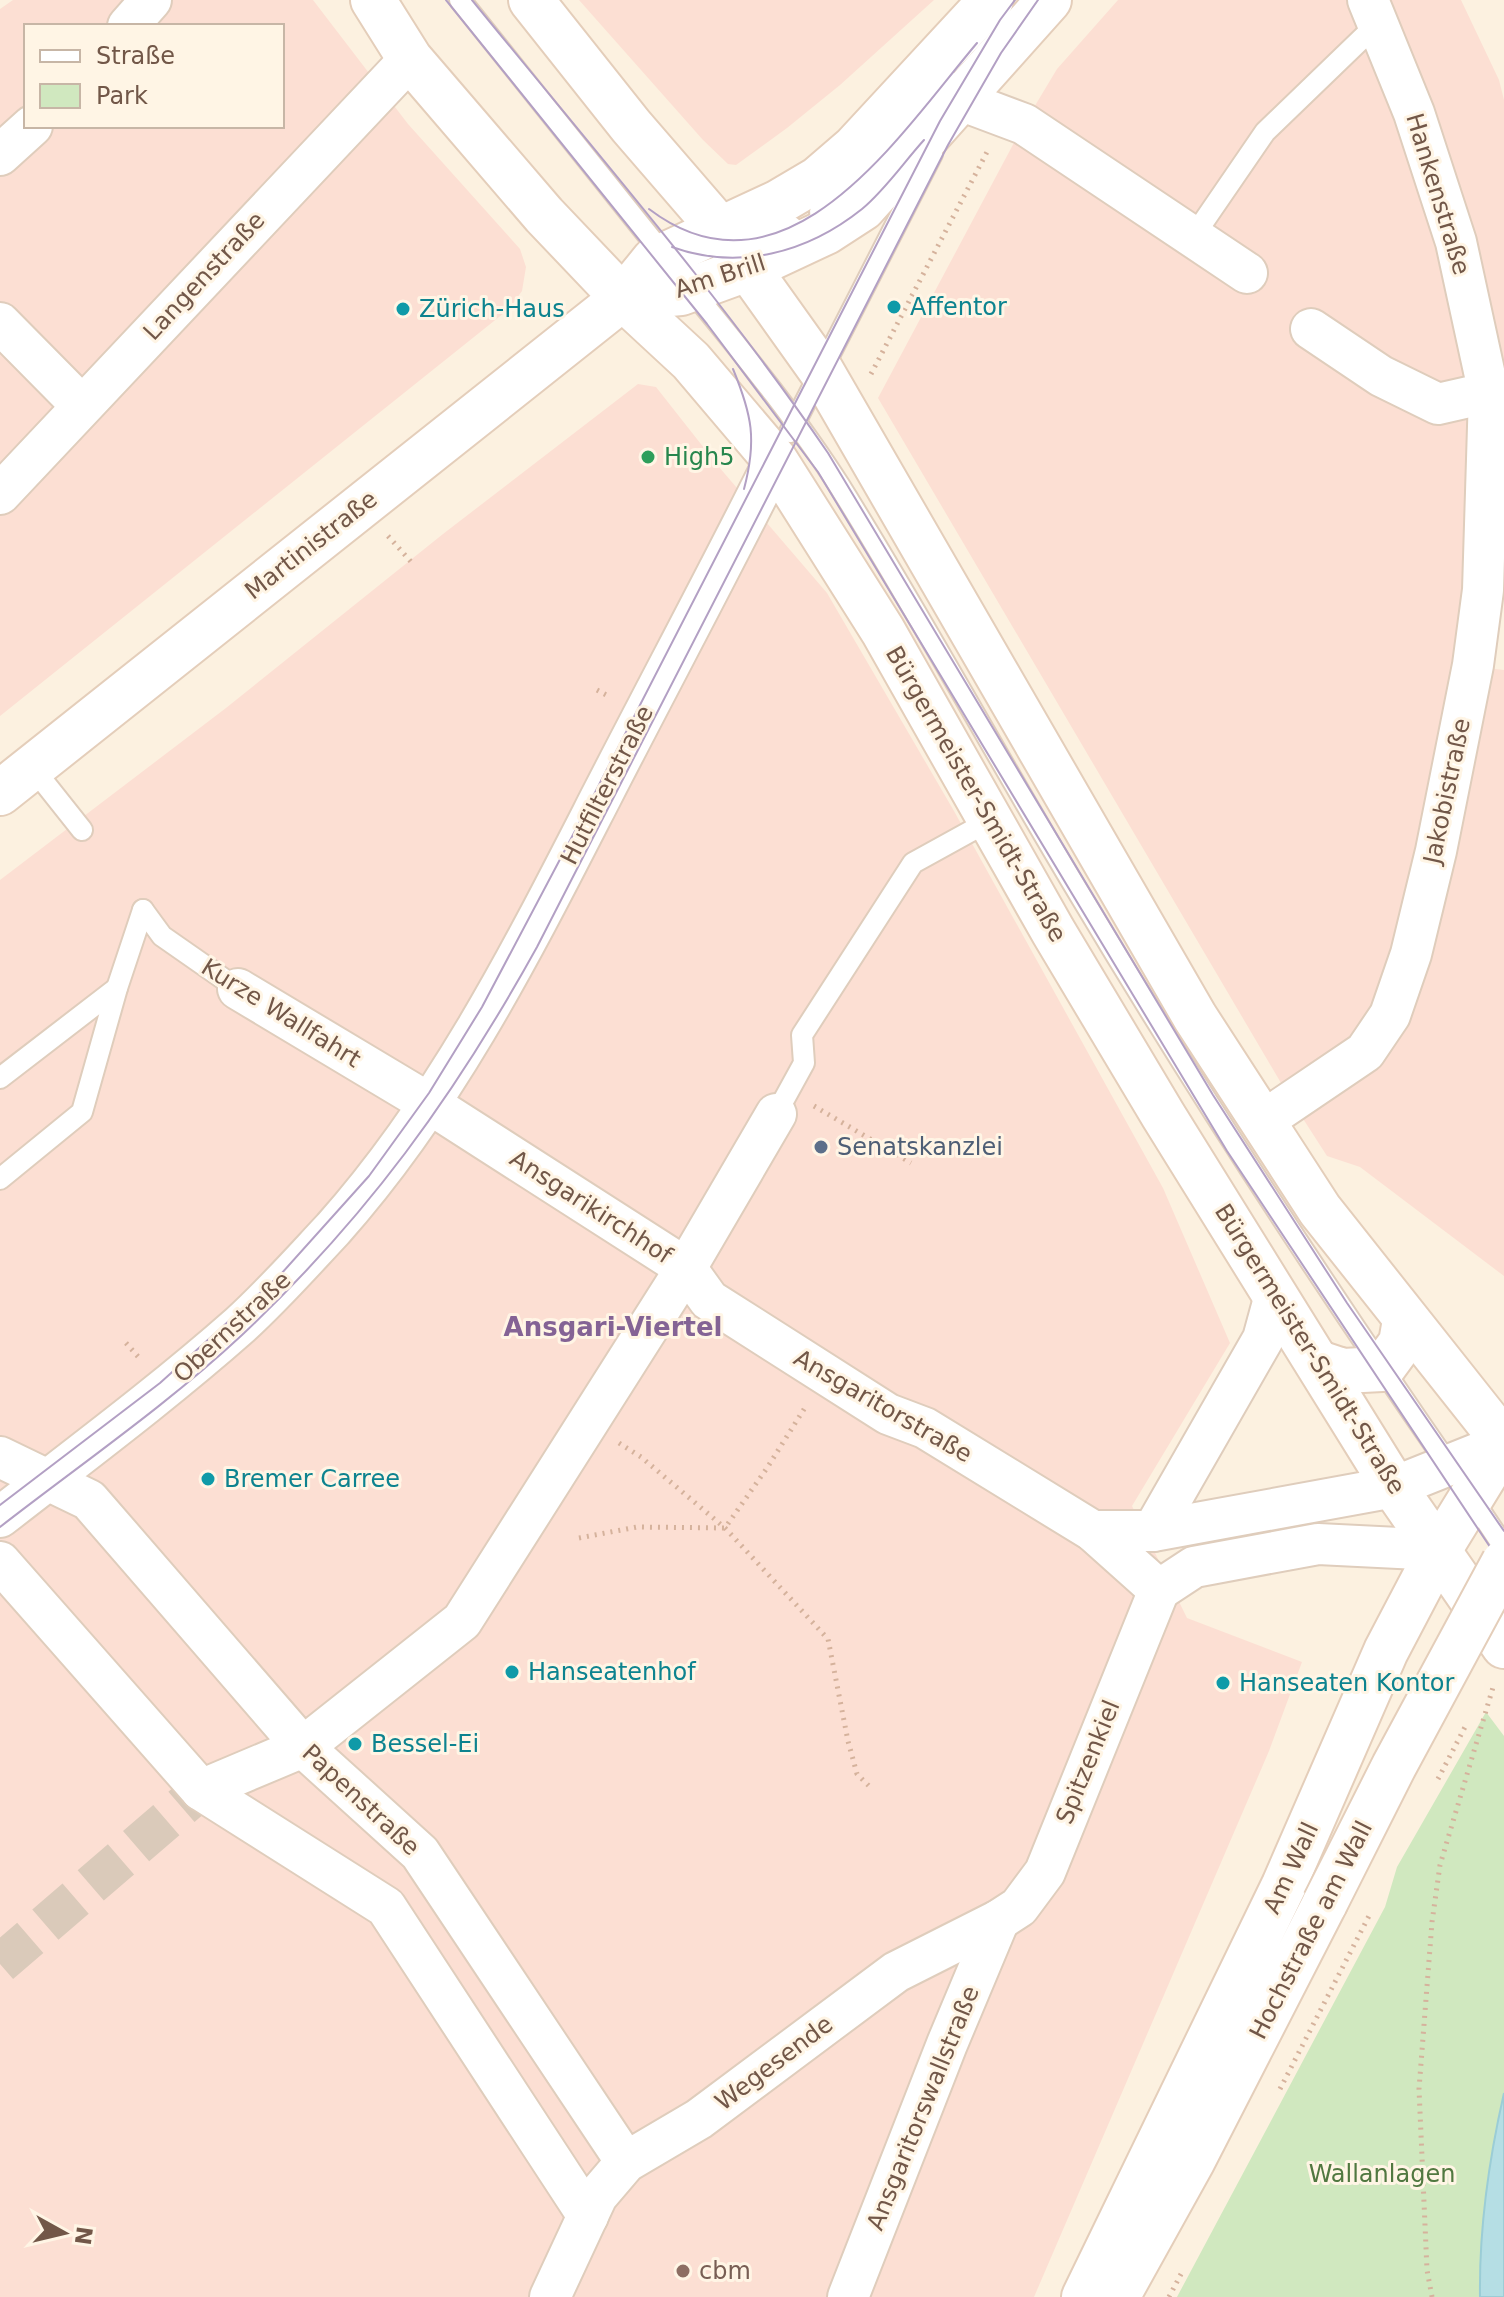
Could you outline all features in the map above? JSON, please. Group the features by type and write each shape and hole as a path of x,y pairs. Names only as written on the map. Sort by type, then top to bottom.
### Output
{"main road":[{"name":"Bürgermeister-Smidt-Straße","path":"373,0 410,59 553,225 623,298 785,442 883,631 1061,944 1394,1487 1439,1550 1500,1662"},
{"path":"531,0 631,126 720,229 822,372 1195,1017 1320,1210 1504,1443"},
{"name":"Am Brill","path":"623,298 654,260 779,202 818,179 854,148 991,0"},
{"name":"Am Brill","path":"623,298 681,293 747,269 826,232 863,208 1049,0"},
{"name":"Martinistraße","path":"16,780 623,298"},
{"path":"1319,1363 1343,1371 1382,1369 1401,1343 1405,1320"},
{"name":"Am Wall","path":"1084,2297 1284,1885 1386,1651 1439,1550 1460,1481 1504,1443"},
{"name":"Hochstraße am Wall","path":"1117,2297 1200,2146 1401,1754 1504,1562"}],"street":[{"path":"130,24 151,0"},
{"name":"Hankenstraße","path":"1373,12 1414,113 1456,242 1496,392"},
{"name":"Langenstraße","path":"0,494 410,59"},
{"path":"960,100 1024,124 1247,273"},
{"path":"0,155 30,128"},
{"path":"0,323 81,405"},
{"path":"1311,329 1381,376 1438,404 1496,392"},
{"name":"Jakobistraße","path":"1263,1121 1365,1052 1390,1015 1411,954 1436,851 1473,665 1483,590 1496,392"},
{"name":"Hutfilterstraße","path":"430,1104 526,942 785,442"},
{"name":"Kurze Wallfahrt","path":"238,989 430,1104"},
{"path":"686,1268 782,1102"},
{"name":"Ansgarikirchhof","path":"303,1747 462,1621 686,1268 430,1104"},
{"name":"Obernstraße","path":"0,1517 171,1383 252,1313 345,1214 430,1104"},
{"name":"Ansgaritorstraße","path":"686,1268 709,1300 888,1414 925,1428 1093,1531 1159,1590"},
{"path":"1153,1531 1263,1339 1275,1295"},
{"name":"Papenstraße","path":"0,1457 89,1500 303,1747 420,1853 626,2162"},
{"path":"1093,1531 1153,1531 1394,1487 1460,1481"},
{"path":"1159,1590 1194,1567 1318,1544 1439,1550"},
{"path":"0,1562 201,1790 386,1907 583,2227"},
{"name":"Spitzenkiel","path":"999,1920 1019,1907 1045,1872 1159,1590"},
{"path":"201,1790 303,1747"},
{"name":"Wegesende","path":"550,2297 597,2196 626,2162 699,2119 896,1972 999,1920"},
{"name":"Ansgaritorswallstraße","path":"848,2297 999,1920"}],"lane":[{"path":"460,0 691,289 785,442 838,485 1175,1050 1382,1369 1504,1547"},
{"path":"720,229 759,237 783,232 816,215 851,188 1013,0"},
{"path":"785,442 960,100 1022,0"},
{"path":"1193,237 1265,132 1373,12"},
{"path":"16,780 82,830"},
{"path":"782,1102 804,1063 802,1035 913,863 991,820"},
{"name":"Kurze Wallfahrt","path":"117,988 143,910 162,936 238,989"},
{"path":"0,1078 117,988"},
{"path":"0,1179 82,1112 117,988"}],"path":[{"path":"847,416 1005,118"},
{"path":"782,1102 911,1163"},
{"path":"725,1528 808,1403"},
{"path":"609,1436 641,1457 725,1528 828,1639 857,1774 870,1787"},
{"path":"579,1538 637,1527 725,1528"},
{"path":"1432,2297 1427,2270 1419,2089 1432,1922 1440,1865 1500,1662"}],"shaded area":[{"path":"13,0 313,0 408,124 520,249 526,267 522,291 509,309 0,716 0,9"},
{"path":"579,0 934,0 840,85 736,165 728,164 703,140"},
{"path":"1118,0 1461,0 1499,80 1504,100 1504,378 1469,666 1504,670 1504,1276 1360,1167 1327,1156 1291,1100 878,398 1024,124 1057,69"},
{"path":"638,384 656,387 719,467 827,593 954,811 1163,1188 1230,1343 1132,1506 1187,1618 1302,1662 1269,1751 1034,2297 0,2297 0,880 226,708 443,534"}],"green space":[{"name":"Wallanlagen","path":"1486,1712 1504,1736 1504,2297 1177,2297 1385,1907 1397,1867"}],"water":[{"path":"1504,2093 1504,2297 1480,2297 1486,2194"}],"tunnel":[{"path":"0,1964 201,1790"}],"tram line":[{"path":"446,0 707,324 818,472 1227,1151 1504,1568"},
{"path":"472,0 700,280 828,453 1213,1095 1347,1303 1504,1531"},
{"path":"0,1505 160,1383 281,1274 369,1176 429,1093 482,1007 585,812 940,121 1015,0"},
{"path":"0,1527 154,1410 242,1335 329,1246 440,1105 537,947 948,145 1001,53 1038,0"},
{"path":"649,209 699,235 747,240 793,226 836,199 876,163 977,43"},
{"path":"672,247 697,254 747,257 772,254 819,237 862,209 924,140"},
{"path":"733,369 745,400 750,428 750,456 744,489"}],"place":[{"name":"Affentor","path":"894,307"},
{"name":"Zürich-Haus","path":"403,309"},
{"name":"High5","path":"648,457"},
{"name":"Senatskanzlei","path":"821,1147"},
{"name":"Bremer Carree","path":"208,1479"},
{"name":"Hanseatenhof","path":"512,1672"},
{"name":"Hanseaten Kontor","path":"1223,1683"},
{"name":"Bessel-Ei","path":"355,1744"},
{"name":"cbm","path":"683,2271"}],"district":[{"name":"Ansgari-Viertel","path":"613,1327"}]}
